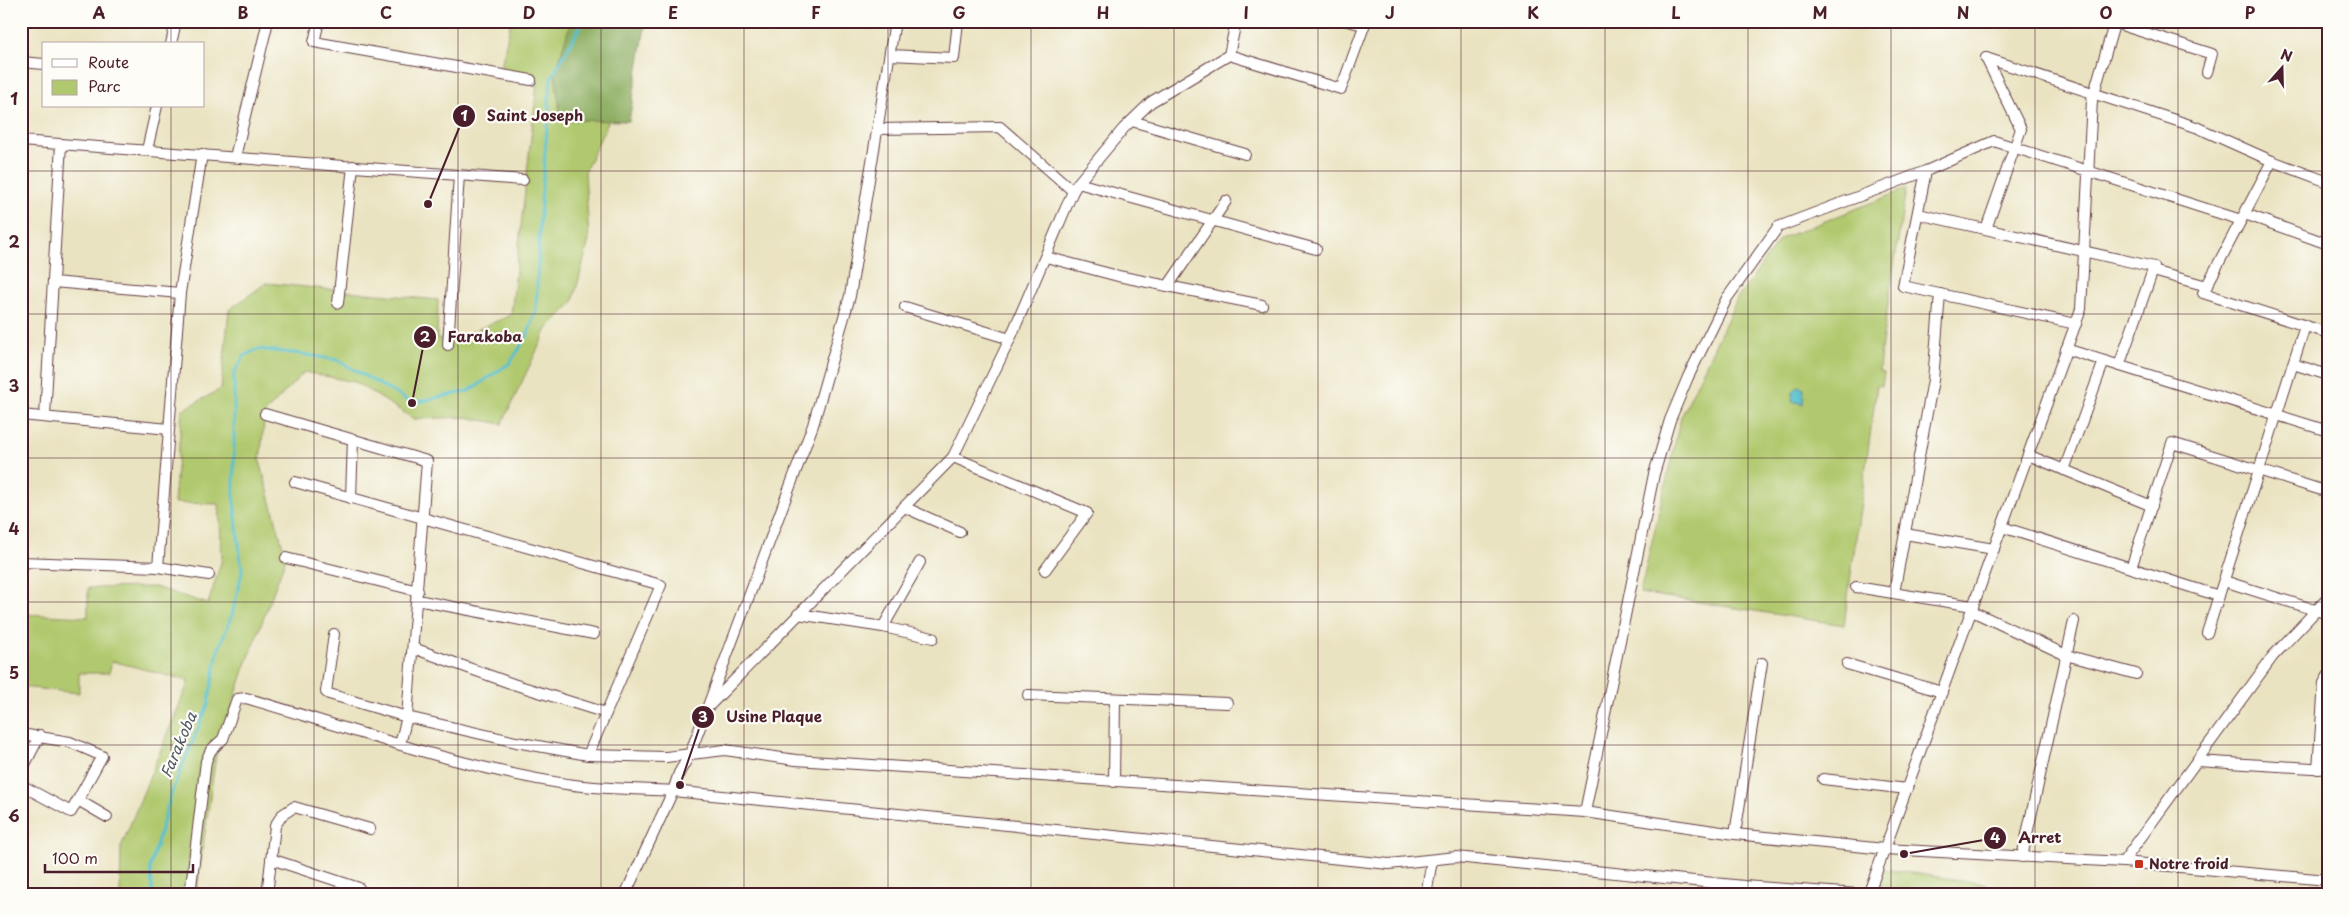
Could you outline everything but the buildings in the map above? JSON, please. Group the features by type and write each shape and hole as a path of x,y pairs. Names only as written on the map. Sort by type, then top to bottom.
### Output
{"street":[{"path":"171,42 176,21"},
{"path":"235,157 268,21"},
{"path":"319,21 314,42 531,80"},
{"path":"625,895 673,791 679,773 690,754 710,705 813,425 850,296 894,21"},
{"path":"890,55 954,58 958,21"},
{"path":"710,705 953,457 1010,339 1075,187 1151,102 1229,55 1236,21"},
{"path":"1229,55 1340,88 1365,23 1347,21"},
{"path":"1868,894 2081,309 2094,93 2115,22 2212,54 2206,72"},
{"path":"1986,229 2021,129 1986,58 2196,127 2272,162 2328,182"},
{"path":"21,62 42,64"},
{"path":"147,150 157,108"},
{"path":"1132,121 1245,154"},
{"path":"878,130 1000,127 1075,187 1213,220 1316,249"},
{"path":"21,141 523,180"},
{"path":"1585,812 1654,474 1670,420 1688,377 1727,298 1778,228 1926,171 1994,141 2328,244"},
{"path":"45,416 61,144"},
{"path":"158,567 180,293 202,154"},
{"path":"2272,162 2203,293 2328,333"},
{"path":"338,303 353,166"},
{"path":"1926,171 1903,286 2076,324"},
{"path":"448,346 459,175"},
{"path":"1168,286 1226,201"},
{"path":"1918,214 2154,267 2119,366"},
{"path":"1046,257 1118,276 1262,305"},
{"path":"2153,272 2207,286"},
{"path":"53,282 180,293"},
{"path":"1894,593 1933,380 1940,294"},
{"path":"906,307 1010,339"},
{"path":"2207,633 2305,326"},
{"path":"2066,349 2328,430"},
{"path":"2064,470 2104,361"},
{"path":"2293,364 2328,375"},
{"path":"21,414 168,429"},
{"path":"265,414 427,461 414,648 407,717 400,744"},
{"path":"351,498 353,439"},
{"path":"2131,568 2172,444 2328,492"},
{"path":"2028,455 2152,506"},
{"path":"953,457 1087,513 1045,570"},
{"path":"295,482 661,585 588,755"},
{"path":"904,507 960,532"},
{"path":"2002,527 2219,596"},
{"path":"1905,534 1994,549"},
{"path":"286,558 417,595 594,634"},
{"path":"21,562 158,567 209,575"},
{"path":"883,627 920,562"},
{"path":"2224,581 2328,614"},
{"path":"1856,587 1972,609 2066,655 2136,674"},
{"path":"2123,862 2273,656 2328,598"},
{"path":"798,614 883,627 933,638"},
{"path":"2022,856 2074,621"},
{"path":"334,634 327,693 407,717 516,742 588,755 666,757 725,750 796,760 1585,812 1735,834 1885,849 2123,862 2328,880"},
{"path":"414,648 513,684 606,713"},
{"path":"1735,834 1762,663"},
{"path":"1847,664 1942,692"},
{"path":"2197,761 2323,769 2327,681"},
{"path":"1028,695 1227,703"},
{"path":"190,895 206,761 211,750 223,739 237,699 246,698 400,744 523,776 568,784 673,791 1389,864 1456,857 1743,890 1873,895"},
{"path":"1114,782 1115,699"},
{"path":"21,734 40,735 70,742 102,756 71,812 21,785"},
{"path":"21,772 40,735"},
{"path":"1823,779 1907,789"},
{"path":"78,800 107,817"},
{"path":"267,895 275,826 282,815 294,807 370,829"},
{"path":"271,859 359,888"},
{"path":"1426,895 1432,860"}],"green space":[{"path":"511,21 614,21 609,120 585,171 589,240 573,302 547,329 502,424 466,417 414,419 355,382 304,372 265,413 260,461 286,558 244,670 216,755 196,895 120,895 121,847 189,681 112,661 109,673 79,673 79,693 21,687 21,614 88,617 88,588 155,587 208,604 222,559 219,504 174,503 182,410 221,389 229,310 266,283 438,300 437,339 456,339 511,315 537,84 499,76"},
{"path":"571,21 646,21 629,121 561,120 555,74"},
{"path":"1906,189 1881,349 1879,371 1884,372 1882,386 1877,385 1844,625 1640,593 1681,417 1737,299 1780,239"},
{"path":"1884,869 1987,884 1984,895 1878,895"}],"water":[{"path":"1798,386 1804,389 1803,404 1792,401 1793,392"}],"waterway":[{"name":"Farakoba","path":"153,895 150,867 172,791 208,705 218,651 232,615 242,572 234,499 234,373 244,356 258,349 337,360 412,403 469,391 510,363 527,336 536,311 540,215 551,78 583,21"}],"place":[{"name":"Saint Joseph","path":"428,204"},
{"name":"Farakoba","path":"412,403"},
{"name":"Usine Plaque","path":"680,785"},
{"name":"Arret","path":"1904,854"},
{"name":"Notre froid","path":"2139,864"}]}
